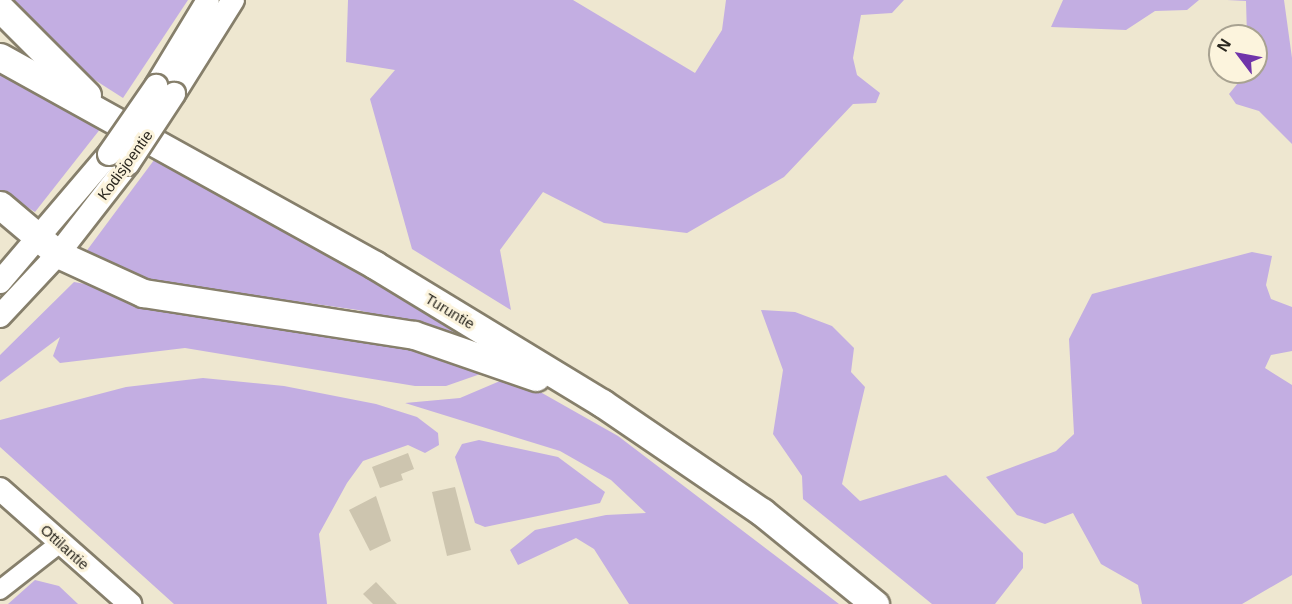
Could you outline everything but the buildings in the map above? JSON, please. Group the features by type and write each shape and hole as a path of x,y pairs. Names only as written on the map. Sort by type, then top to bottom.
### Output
{"highway":[{"path":"0,8 109,117"},
{"name":"Turuntie","path":"0,57 375,265 602,402 762,512 875,604"},
{"path":"0,205 48,247 162,299 414,335 602,402"}],"main road":[{"name":"Kodisjoentie","path":"165,90 208,0"},
{"name":"Kodisjoentie","path":"0,316 48,247 119,159 165,90 233,0"},
{"name":"Kodisjoentie","path":"0,282 48,247"},
{"name":"Ottilantie","path":"0,489 130,604"}],"street":[{"path":"0,590 60,543"}],"shaded area":[{"path":"1,0 188,0 123,98 76,68"},
{"path":"348,0 573,0 695,73 722,30 726,0 904,0 892,13 861,15 853,58 857,75 880,93 876,103 853,104 784,177 687,233 604,223 543,192 500,250 511,310 412,249 370,99 395,70 346,62"},
{"path":"1063,0 1199,0 1187,10 1155,11 1126,30 1051,27"},
{"path":"1227,0 1284,0 1292,58 1292,144 1259,111 1236,104 1229,94 1237,84 1268,84 1268,24 1247,24 1246,1"},
{"path":"0,70 101,128 35,212 0,190"},
{"path":"157,156 484,344 358,310 141,280 85,253"},
{"path":"1252,252 1272,256 1266,285 1271,299 1292,307 1292,351 1271,355 1265,368 1292,385 1292,575 1242,604 1142,604 1138,585 1101,564 1073,513 1045,524 1017,515 986,477 1056,451 1074,434 1069,339 1092,294"},
{"path":"74,282 395,338 489,371 446,386 415,386 185,348 60,363 53,356 60,337 0,382 0,355"},
{"path":"761,310 795,312 832,326 854,348 851,372 865,387 842,484 860,501 946,475 1023,553 1023,568 995,604 932,604 803,499 802,476 773,434 783,370"},
{"path":"512,376 618,436 839,604 629,604 594,549 576,538 518,565 510,550 535,530 606,515 646,513 611,480 560,451 405,403 460,398"},
{"path":"203,378 284,386 376,404 417,417 438,433 439,445 425,453 408,445 363,461 347,483 319,534 327,604 174,604 0,447 0,420 126,387"},
{"path":"479,440 558,457 605,492 600,503 485,527 475,523 455,457 462,444"},
{"path":"35,580 59,586 78,604 8,604"}]}
